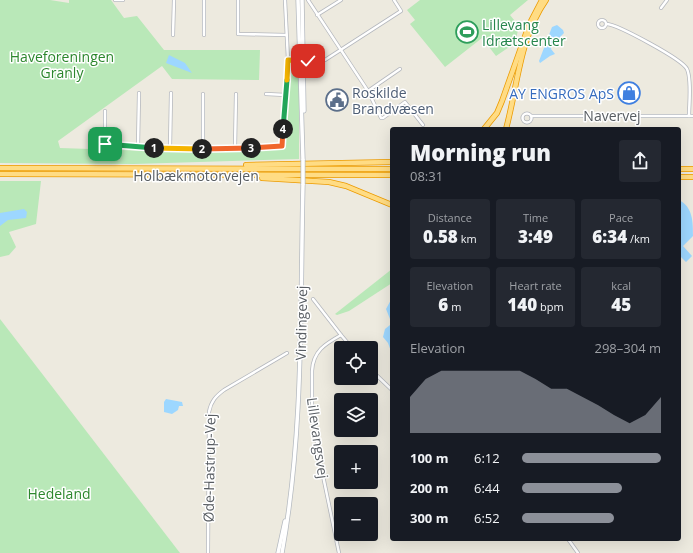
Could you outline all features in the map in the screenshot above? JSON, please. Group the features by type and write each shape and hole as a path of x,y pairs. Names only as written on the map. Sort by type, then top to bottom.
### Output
{"highway":[{"path":"486,127 497,113 529,25 542,0"},
{"path":"506,127 524,46 531,28 546,0"},
{"path":"217,168 247,165 390,162"},
{"name":"Holbækmotorvejen","path":"0,168 390,169"},
{"path":"681,169 693,169"},
{"name":"Holbækmotorvejen","path":"0,174 390,175"},
{"path":"238,175 329,182 346,186 390,203"},
{"path":"681,177 693,177"}],"main road":[{"name":"Vindingevej","path":"298,0 303,61"},
{"name":"Vindingevej","path":"282,553 296,452 299,410 303,184 302,0"},
{"name":"Vindingevej","path":"278,553 286,518"}],"street":[{"path":"115,0 123,0"},
{"path":"173,35 174,0"},
{"path":"204,0 204,36"},
{"path":"238,0 238,34 286,35"},
{"path":"105,111 105,144 138,147 203,149 282,146 288,60 285,0"},
{"path":"308,0 368,91 381,119 405,102 423,125"},
{"path":"317,15 341,0"},
{"path":"288,60 325,60 401,11 394,0"},
{"path":"662,8 667,0"},
{"path":"607,24 621,29 682,63 688,74 689,116"},
{"path":"368,91 400,69"},
{"path":"138,147 139,93"},
{"path":"170,148 171,93"},
{"path":"203,94 203,149"},
{"path":"235,148 236,94"},
{"path":"266,94 286,95"},
{"name":"Navervej","path":"531,116 693,116"},
{"path":"313,299 346,341"},
{"name":"Lillevangsvej","path":"340,553 322,471 312,415 312,396 314,358 322,347 341,335"},
{"name":"Øde-Hastrup-Vej","path":"208,553 209,412 211,404 216,396 224,390 287,353"},
{"path":"378,377 390,388"},
{"path":"569,541 578,553"}],"green space":[{"name":"Haveforeningen Granly","path":"0,0 50,0 69,3 69,0 111,0 124,18 137,16 164,50 260,50 259,80 172,79 162,66 58,141 60,148 151,151 284,149 291,65 299,64 299,159 134,164 0,163"},
{"name":"Lillevang Idrætscenter","path":"420,0 528,0 510,15 519,26 515,43 496,56 482,38 445,67 410,24 415,20 407,10"},
{"path":"0,181 41,181 36,224 9,232 16,247 9,255 0,257"},
{"path":"390,271 390,284 349,311 337,315 335,314"},
{"name":"Hedeland","path":"0,319 180,553 0,553"}],"water":[{"path":"557,25 563,30 564,33 552,45 551,49 555,54 540,63 539,61 552,27"},
{"path":"169,55 185,63 192,73 166,63"},
{"path":"681,201 690,211 692,220 693,236 683,246 692,256 686,262 681,257"},
{"path":"24,209 27,212 26,218 8,220 0,226 0,213"},
{"path":"390,302 390,319 386,309"},
{"path":"390,325 390,348 383,337 385,329"},
{"path":"166,399 182,402 183,406 179,406 178,410 172,414 164,412 164,402"}],"place":[{"name":"Lillevang Idrætscenter","path":"467,32"},
{"name":"AY ENGROS ApS","path":"629,93"},
{"name":"Roskilde Brandvæsen","path":"337,100"}],"route":[{"path":"105,144 138,147 203,149 282,146 288,60 308,61"}]}
